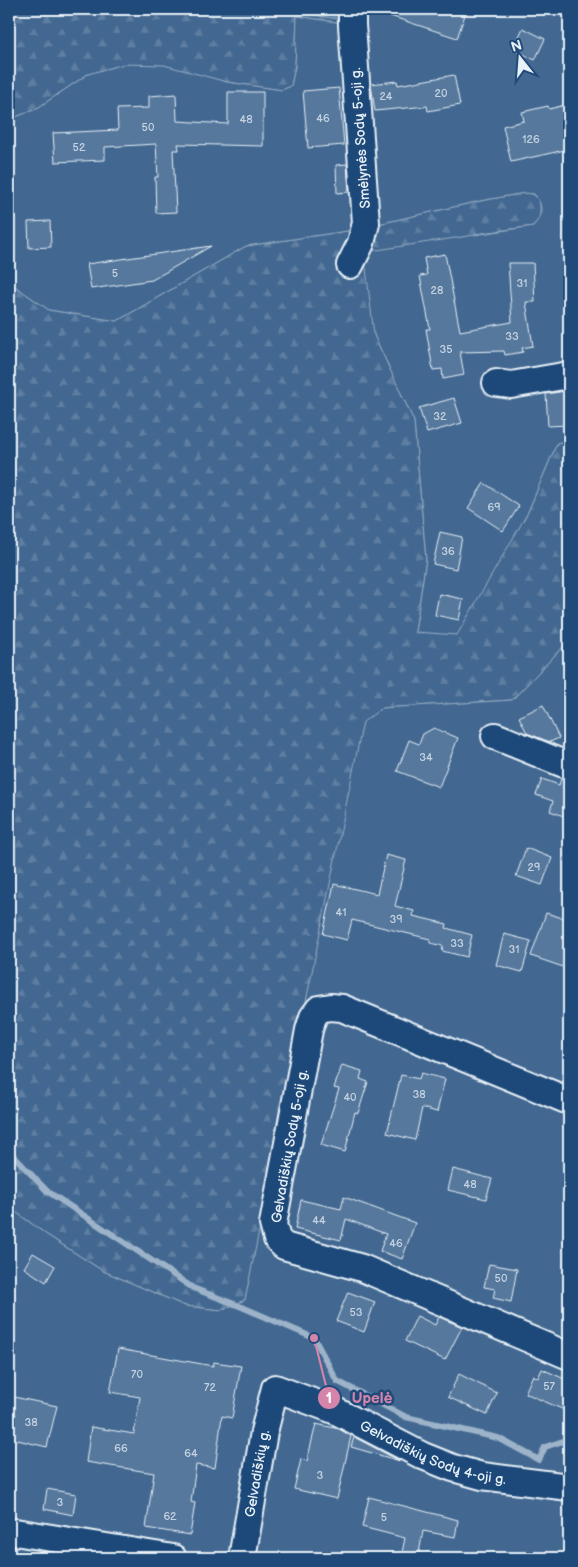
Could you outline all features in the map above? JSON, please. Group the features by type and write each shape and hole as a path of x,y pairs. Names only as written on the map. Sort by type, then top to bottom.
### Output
{"street":[{"name":"Smėlynės Sodų 5-oji g.","path":"350,265 361,244 366,223 352,9"},
{"path":"496,384 511,385 569,375"},
{"path":"495,736 569,766"},
{"name":"Gelvadiškių Sodų 5-oji g.","path":"569,1101 342,1008 330,1007 319,1009 309,1030 274,1224 277,1239 284,1246 362,1268 569,1356"},
{"name":"Gelvadiškių Sodų 4-oji g.","path":"275,1388 334,1410 423,1456 453,1468 482,1476 569,1487"},
{"name":"Gelvadiškių g.","path":"242,1558 264,1432 275,1388"},
{"path":"9,1531 173,1558"}],"green space":[{"path":"9,9 280,9 338,19 339,9 342,23 297,16 295,67 291,86 282,90 227,82 88,74 36,109 16,117 9,116"},
{"path":"280,9 339,9 339,19 288,11"},
{"path":"343,9 569,9 569,440 557,443 527,514 457,635 415,632 426,559 414,421 374,335 364,252 533,226 539,218 541,210 541,206 534,194 524,193 480,201 347,231 246,246 117,321 49,310 9,282 9,116 16,117 36,109 88,74 124,64 164,65 227,82 282,90 291,86 295,67 297,16 342,23"},
{"path":"524,193 533,194 540,201 540,218 533,226 475,234 374,335 414,421 426,559 415,632 527,514 557,443 569,440 569,649 562,648 512,700 382,708 245,1300 221,1310 185,1306 103,1271 47,1235 9,1207 9,282 49,310 117,321 246,246 347,231"},
{"path":"562,648 569,649 569,1558 9,1558 9,1207 47,1235 103,1271 185,1306 221,1310 245,1300 363,722 382,708 512,700"}],"building":[{"path":"379,9 467,9 457,38 378,12"},
{"path":"523,28 545,39 535,60 513,49"},
{"path":"454,75 460,105 428,111 427,106 375,111 371,84 397,81 398,85"},
{"path":"339,88 344,145 308,148 303,91"},
{"path":"228,92 263,92 263,146 178,144 179,150 173,150 176,212 156,213 155,177 158,177 156,144 105,147 105,160 55,162 53,133 118,130 117,109 149,108 149,96 176,94 177,121 228,124"},
{"path":"569,104 569,149 511,162 503,126 524,121 522,112 548,106 549,109"},
{"path":"347,164 349,192 337,193 336,165"},
{"path":"50,221 51,247 29,248 28,222"},
{"path":"211,246 152,280 91,289 87,264"},
{"path":"445,254 460,331 512,322 508,263 533,263 535,302 526,302 533,346 522,348 523,352 505,355 504,351 460,352 464,375 443,379 442,369 433,370 426,329 430,329 420,276 427,275 424,258"},
{"path":"566,391 568,425 548,426 546,394"},
{"path":"454,398 462,423 427,433 419,408"},
{"path":"484,483 519,506 503,531 468,508"},
{"path":"440,532 462,537 456,569 433,564"},
{"path":"439,594 463,599 459,620 435,615"},
{"path":"543,705 559,738 550,742 527,733 519,717"},
{"path":"434,728 458,738 439,787 397,771 409,740 419,744 423,734"},
{"path":"542,779 559,785 561,779 569,781 569,818 550,811 553,801 536,795"},
{"path":"526,848 552,858 542,885 516,876"},
{"path":"386,855 406,860 395,906 414,911 413,916 447,924 446,928 472,935 467,957 442,951 443,946 430,943 430,939 352,920 347,940 323,934 334,884 377,894"},
{"path":"546,913 569,920 569,969 531,956"},
{"path":"504,934 531,941 522,972 496,965"},
{"path":"342,1065 362,1071 360,1079 368,1082 358,1113 355,1112 345,1152 321,1145 339,1089 334,1088"},
{"path":"421,1073 445,1079 437,1112 422,1108 415,1140 387,1133 401,1075 419,1079"},
{"path":"453,1169 492,1179 486,1199 448,1190"},
{"path":"344,1197 415,1223 402,1259 380,1251 386,1234 346,1219 341,1240 295,1229 301,1200 341,1209"},
{"path":"33,1253 55,1266 46,1282 24,1268"},
{"path":"489,1264 517,1269 511,1302 493,1298 495,1289 484,1287"},
{"path":"348,1292 375,1302 364,1332 336,1321"},
{"path":"417,1316 435,1325 439,1317 462,1327 445,1360 405,1341"},
{"path":"118,1349 213,1366 214,1362 241,1366 232,1418 222,1416 215,1468 196,1465 191,1502 195,1503 190,1535 146,1528 154,1473 86,1462 91,1427 134,1434 140,1397 110,1392"},
{"path":"542,1369 569,1381 569,1412 525,1393 533,1375 538,1378"},
{"path":"459,1374 497,1393 487,1415 448,1397"},
{"path":"9,1396 57,1406 47,1447 9,1438"},
{"path":"316,1424 339,1429 351,1436 337,1499 294,1489 301,1459 307,1461"},
{"path":"354,1437 400,1461 351,1447"},
{"path":"47,1489 76,1494 73,1515 44,1509"},
{"path":"369,1497 458,1520 455,1537 423,1531 418,1558 401,1558 405,1538 362,1527"}],"waterway":[{"path":"9,1151 47,1191 193,1288 314,1338 337,1381 406,1417 498,1438 539,1460 545,1447 569,1439"}],"place":[{"name":"Upelė","path":"314,1338"}]}
